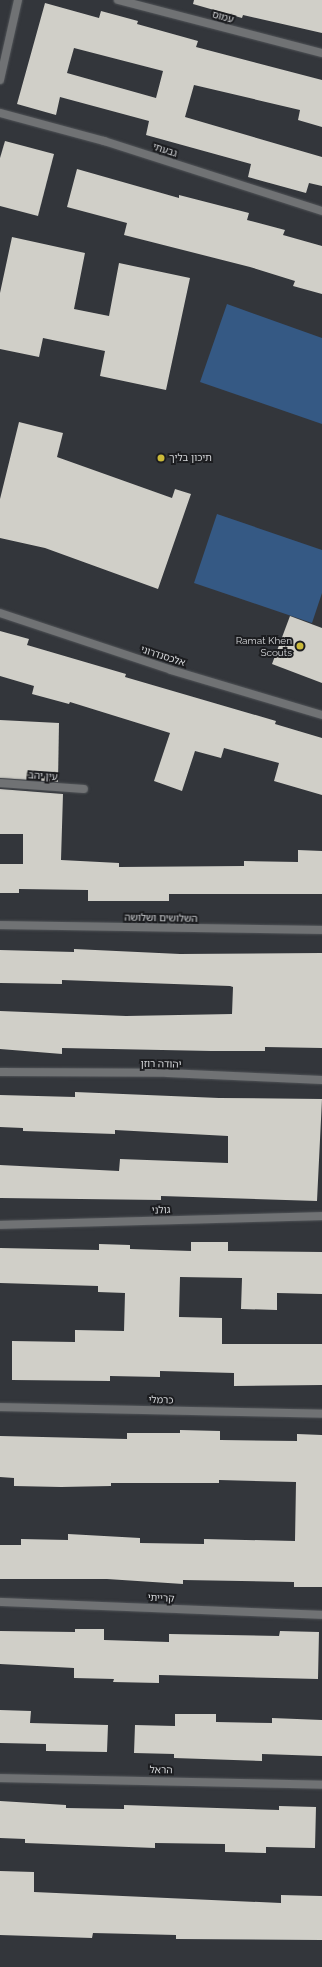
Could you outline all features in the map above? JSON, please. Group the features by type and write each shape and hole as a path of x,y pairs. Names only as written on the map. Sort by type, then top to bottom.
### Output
{"street":[{"path":"0,80 18,0"},
{"name":"עמוס","path":"118,0 322,53"},
{"name":"גבעתי","path":"0,113 104,141 322,211"},
{"name":"אלכסנדרוני","path":"0,613 171,670 322,715"},
{"name":"עין יהב","path":"0,783 84,790"},
{"name":"השלושים ושלושה","path":"0,925 322,930"},
{"name":"יהודה רוזן","path":"0,1072 167,1073 322,1080"},
{"name":"גולני","path":"0,1225 322,1216"},
{"name":"כרמלי","path":"0,1407 322,1414"},
{"name":"קרייתי","path":"0,1602 322,1615"},
{"name":"הראל","path":"0,1778 322,1785"}],"shaded area":[{"path":"227,304 322,338 322,424 200,382"},
{"path":"217,514 322,550 322,593 312,623 194,583"}],"building":[{"path":"194,0 322,0 322,33 243,15 242,18 193,4"},
{"path":"45,3 99,18 101,11 138,21 137,24 198,41 196,47 322,80 322,127 298,120 300,110 194,85 185,117 322,157 322,186 309,183 306,193 248,177 251,164 146,135 149,121 60,97 56,115 17,104","holes":["74,48 163,71 156,98 67,73"]},
{"path":"5,141 54,154 38,216 0,206 0,158"},
{"path":"77,169 179,198 179,195 249,213 247,220 285,230 283,235 322,246 322,294 293,286 295,281 250,267 124,235 127,223 67,207"},
{"path":"12,237 85,253 74,309 109,316 119,263 190,278 166,390 100,376 105,351 43,338 39,357 0,349 0,293"},
{"path":"19,422 63,433 57,457 172,498 175,489 191,494 158,589 45,548 0,538 0,499"},
{"name":"Ramat Khen Scouts","path":"290,616 322,628 322,683 272,664"},
{"path":"0,631 29,639 27,645 126,674 125,677 276,721 275,724 322,738 322,795 274,781 279,763 224,748 221,758 195,751 182,791 154,781 170,733 70,702 69,704 32,694 34,686 0,676"},
{"path":"0,720 59,723 58,782 0,778"},
{"path":"0,789 63,794 61,860 119,863 119,867 244,866 244,861 298,862 298,850 322,851 322,894 169,894 169,901 88,901 88,890 19,889 19,893 0,893 0,864 23,864 23,834 0,834"},
{"path":"74,949 180,954 322,953 322,1048 265,1047 265,1051 212,1051 62,1048 62,1054 0,1049 0,1011 126,1016 232,1014 233,987 230,986 62,980 62,984 0,983 0,950 74,952"},
{"path":"75,1092 219,1098 322,1099 317,1201 161,1196 161,1200 0,1198 0,1165 119,1171 120,1159 228,1163 228,1136 115,1130 115,1134 23,1131 23,1128 0,1127 0,1095 75,1097"},
{"path":"191,1242 228,1242 228,1251 322,1252 322,1294 277,1293 277,1310 241,1309 242,1278 180,1277 179,1317 222,1318 222,1344 322,1344 322,1385 234,1386 234,1373 160,1371 160,1377 110,1376 110,1381 12,1380 12,1341 75,1342 75,1330 124,1331 125,1293 98,1292 98,1286 0,1283 0,1248 99,1250 99,1244 130,1245 130,1249 191,1251"},
{"path":"180,1430 220,1431 220,1440 297,1441 297,1434 322,1435 322,1587 294,1587 294,1582 183,1580 183,1584 107,1579 0,1579 0,1545 21,1545 21,1539 68,1540 68,1534 140,1538 140,1543 204,1544 204,1539 295,1541 296,1482 219,1480 219,1483 111,1483 111,1486 61,1487 14,1486 14,1478 0,1477 0,1436 127,1439 127,1433 180,1433"},
{"path":"75,1629 104,1629 104,1640 169,1642 169,1634 279,1636 280,1631 319,1632 318,1679 159,1675 159,1683 113,1682 114,1679 74,1678 74,1668 0,1664 0,1631 75,1632"},
{"path":"0,1710 31,1711 30,1723 108,1725 107,1752 46,1751 46,1744 0,1743"},
{"path":"175,1714 216,1714 216,1722 272,1723 272,1718 322,1720 322,1756 262,1754 262,1761 174,1758 174,1754 134,1753 135,1725 175,1726"},
{"path":"0,1801 66,1805 66,1808 124,1809 124,1805 279,1810 279,1806 316,1807 315,1848 266,1847 266,1853 225,1852 225,1844 155,1843 155,1848 25,1843 25,1839 0,1838"},
{"path":"0,1871 34,1872 34,1892 281,1903 281,1895 322,1896 322,1940 176,1939 176,1935 93,1933 92,1938 0,1935"}],"place":[{"name":"תיכון בליך","path":"161,458"},
{"name":"Ramat Khen Scouts","path":"300,646"}]}
